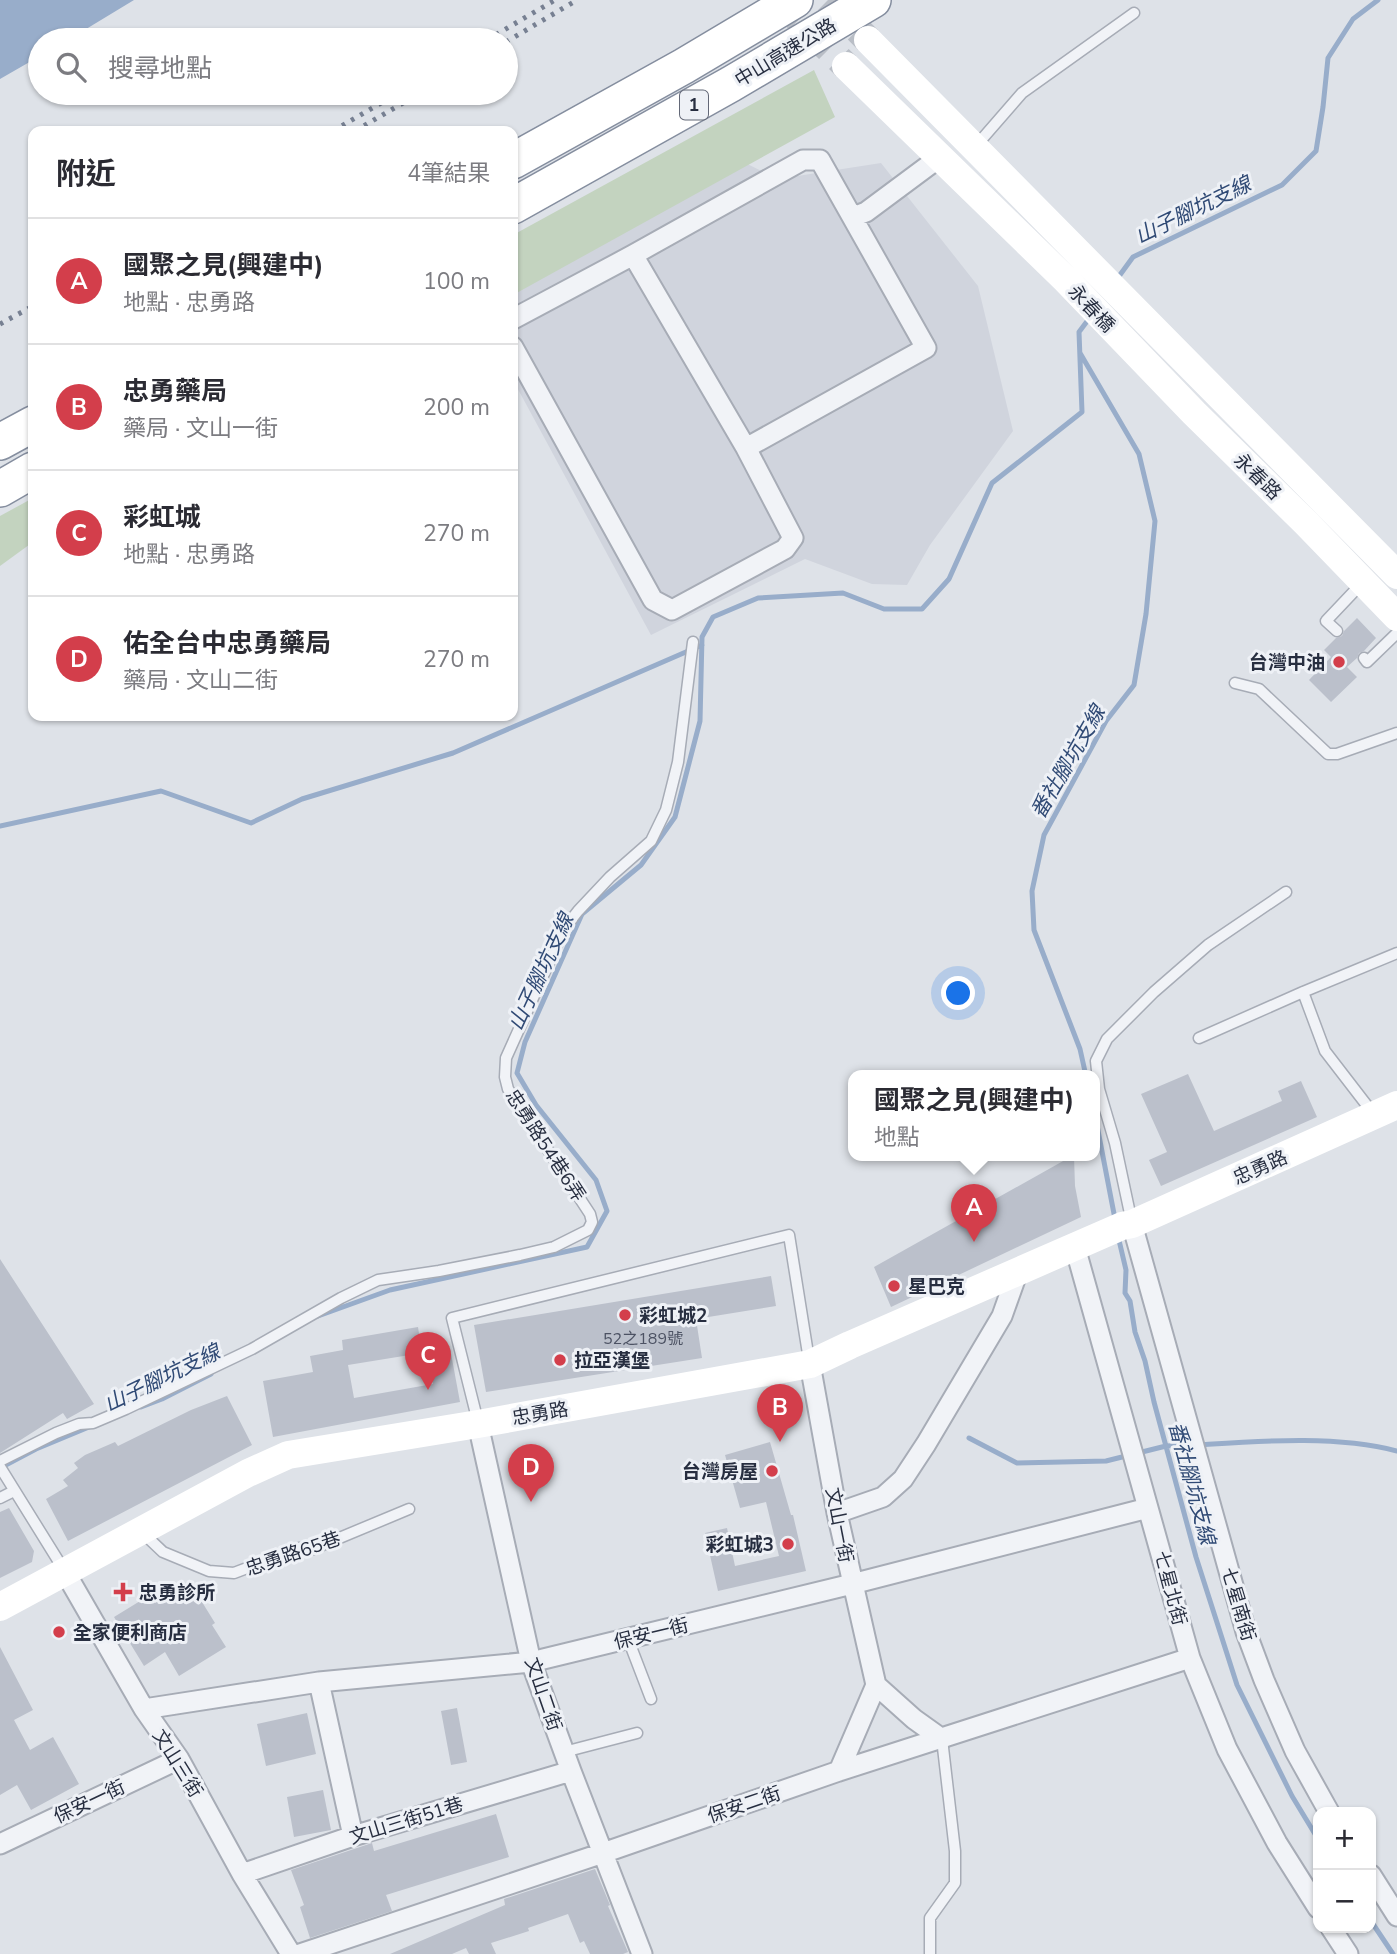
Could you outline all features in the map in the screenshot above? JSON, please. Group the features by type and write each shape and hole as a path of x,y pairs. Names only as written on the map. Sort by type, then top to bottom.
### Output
{"highway":[{"name":"中山高速公路","path":"518,158 684,66 795,0"},
{"name":"中山高速公路","path":"518,203 731,84 873,0"},
{"path":"0,442 28,427"},
{"path":"0,489 28,473"}],"street":[{"path":"868,40 975,148"},
{"path":"846,66 940,158 866,212 853,216"},
{"name":"永春橋","path":"975,148 1132,307"},
{"name":"永春橋","path":"940,158 1066,280 1118,336"},
{"path":"518,316 803,160 820,160 926,348 746,447"},
{"path":"518,355 653,600 672,610 785,549 793,538 746,447 633,255"},
{"name":"永春路","path":"1132,307 1397,575"},
{"name":"永春路","path":"1118,336 1397,617"},
{"name":"忠勇路","path":"0,1607 248,1473 288,1455 810,1364 1386,1110"},
{"name":"七星南街","path":"1127,1225 1247,1632 1295,1751 1326,1807"},
{"name":"七星北街","path":"1082,1243 1190,1658 1227,1749 1277,1843 1313,1900"},
{"path":"837,1513 883,1497 903,1479 1002,1316 1018,1271"},
{"name":"文山一街","path":"810,1364 837,1513 876,1685"},
{"name":"文山二街","path":"478,1424 531,1662 642,1954"},
{"name":"保安一街","path":"144,1709 319,1682 531,1662 1149,1508"},
{"name":"文山三街","path":"65,1572 144,1709 179,1759 242,1874 290,1954"},
{"name":"保安二街","path":"300,1954 603,1853 839,1770 1190,1658"},
{"path":"319,1682 353,1836"},
{"path":"839,1770 876,1685 942,1739"},
{"name":"保安一街","path":"0,1844 179,1759"},
{"name":"文山三街51巷","path":"242,1874 568,1762"},
{"path":"1376,1883 1397,1916"},
{"path":"1334,1933 1348,1954"}],"lane":[{"path":"975,148 1021,93 1134,13"},
{"path":"1337,631 1326,621 1363,582"},
{"path":"1364,658 1367,662 1397,633"},
{"name":"忠勇路54巷6弄","path":"0,1461 56,1433 79,1424 93,1423 125,1409 252,1349 378,1280 439,1271 554,1247 588,1230 592,1222 590,1214 508,1089 505,1077 506,1058 564,929 610,877 651,841 666,810 678,762 693,642"},
{"path":"1234,683 1259,689 1328,754 1336,754 1397,733"},
{"path":"1097,1070 1096,1061 1107,1039 1154,992 1208,945 1286,892"},
{"path":"1199,1038 1397,953"},
{"path":"1303,992 1325,1051 1386,1110"},
{"path":"1100,1092 1115,1143 1127,1225"},
{"path":"478,1424 452,1318 789,1235 810,1364"},
{"path":"0,1467 65,1572"},
{"path":"0,1498 14,1491"},
{"name":"忠勇路65巷","path":"141,1532 163,1552 209,1571 234,1573 299,1548 313,1549 409,1509"},
{"path":"628,1639 650,1699"},
{"path":"568,1762 637,1733"},
{"path":"930,1954 930,1918 956,1883 955,1851 942,1739"}],"shaded area":[{"path":"725,153 778,179 881,163 978,286 1013,431 930,545 907,585 872,584 805,559 651,635 518,389 518,275"}],"green space":[{"path":"814,70 835,117 518,292 518,232"},
{"path":"28,501 28,546 0,566 0,516"}],"water":[{"path":"0,0 134,0 88,28 28,28 28,63 0,79"}],"building":[{"name":"台灣中油","path":"1357,618 1376,638 1347,667 1357,677 1331,702 1309,680 1331,657 1324,650 1336,638 1342,636"},
{"path":"1188,1074 1214,1131 1282,1101 1278,1091 1301,1081 1317,1117 1161,1186 1149,1160 1167,1152 1141,1094"},
{"path":"1063,1161 1074,1161 1075,1186 1081,1217 891,1307 874,1267"},
{"path":"0,1259 94,1404 67,1419 63,1413 0,1453"},
{"path":"771,1276 776,1306 696,1319 702,1358 486,1392 474,1325"},
{"path":"418,1327 422,1353 348,1365 354,1398 433,1384 427,1352 450,1348 460,1402 273,1437 263,1381 313,1372 310,1356 343,1350 342,1340"},
{"path":"227,1396 252,1445 68,1541 46,1499 68,1486 63,1480 78,1468 74,1463 85,1455 115,1442 118,1446 191,1410"},
{"path":"770,1442 793,1515 806,1571 718,1591 705,1533 727,1528 735,1566 779,1556 766,1502 740,1508 725,1455"},
{"path":"9,1508 34,1551 32,1562 0,1578 0,1512"},
{"path":"189,1581 215,1623 212,1625 226,1647 179,1676 165,1652 144,1666 114,1617 163,1587 167,1594"},
{"path":"0,1647 33,1710 14,1720 30,1750 53,1737 79,1784 31,1810 17,1785 0,1795"},
{"path":"457,1708 467,1762 451,1765 441,1711"},
{"path":"307,1713 316,1754 266,1766 257,1724"},
{"path":"323,1790 331,1830 294,1837 287,1797"},
{"path":"496,1814 509,1857 386,1895 392,1911 310,1938 300,1907 304,1905 291,1870 372,1843 374,1851"},
{"path":"595,1869 628,1952 590,1954 584,1941 580,1943 568,1914 528,1928 529,1931 491,1943 496,1954 469,1954 466,1948 452,1954 390,1954 505,1905 504,1899"}],"waterway":[{"name":"山子腳坑支線","path":"1117,279 1133,257 1282,185 1316,151 1328,58 1353,19 1378,0"},
{"name":"山子腳坑支線","path":"318,1316 390,1290 587,1247 607,1211 596,1180 536,1105 517,1073 525,1042 582,914 641,865 675,817 700,721 702,637 713,617 758,598 843,593 884,609 922,609 949,579 992,483 1082,412 1079,332 1091,316"},
{"name":"番社腳坑支線","path":"1080,353 1139,454 1155,521 1146,614 1134,685 1106,721 1044,835 1032,891 1034,930 1080,1049 1085,1070"},
{"path":"0,826 161,791 251,823 302,799 453,753 702,645"},
{"name":"番社腳坑支線","path":"1100,1141 1115,1219"},
{"name":"番社腳坑支線","path":"1118,1236 1126,1270 1125,1293 1130,1301 1135,1332 1196,1557 1237,1685 1292,1796 1313,1831"},
{"name":"山子腳坑支線","path":"141,1407 211,1374"},
{"name":"山子腳坑支線","path":"0,1468 36,1449 89,1427"},
{"path":"969,1438 1017,1463 1106,1461 1166,1446 1188,1445"},
{"path":"1198,1445 1324,1441 1397,1451"},
{"name":"番社腳坑支線","path":"1376,1928 1393,1954"}],"tunnel":[{"path":"779,0 846,66"},
{"path":"828,0 868,40"}],"railway":[{"path":"507,28 555,0"},
{"path":"518,35 577,0"},
{"path":"342,126 377,105"},
{"path":"364,126 399,105"},
{"path":"0,324 28,309"}],"place":[{"name":"台灣中油","path":"1339,662"},
{"name":"國聚之見(興建中)","path":"974,1242"},
{"name":"星巴克","path":"894,1286"},
{"name":"彩虹城2","path":"625,1315"},
{"name":"拉亞漢堡","path":"560,1360"},
{"name":"彩虹城","path":"428,1390"},
{"name":"忠勇藥局","path":"780,1442"},
{"name":"台灣房屋","path":"772,1471"},
{"name":"佑全台中忠勇藥局","path":"531,1502"},
{"name":"彩虹城3","path":"788,1544"},
{"name":"忠勇診所","path":"123,1592"},
{"name":"全家便利商店","path":"59,1632"}]}
